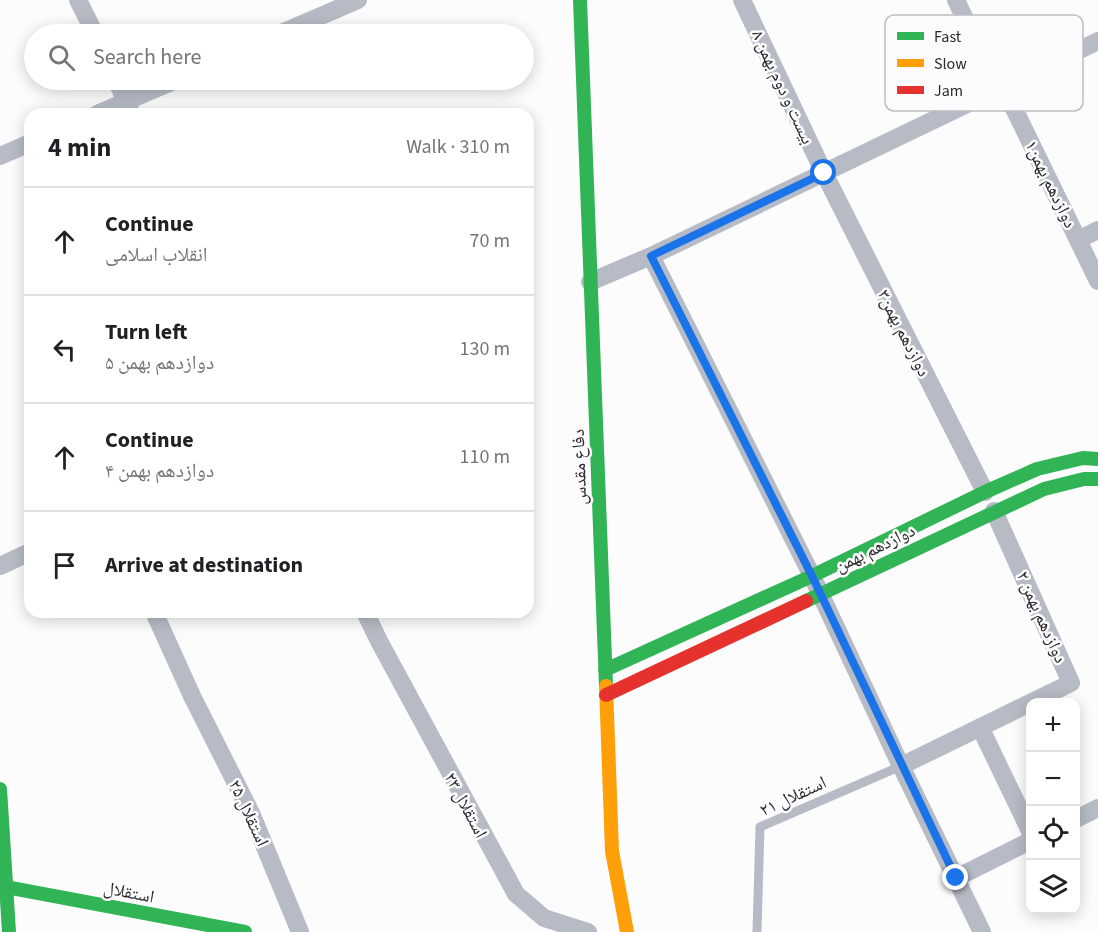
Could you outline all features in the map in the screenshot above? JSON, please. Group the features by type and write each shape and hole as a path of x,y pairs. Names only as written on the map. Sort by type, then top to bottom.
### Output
{"street":[{"path":"78,0 90,24"},
{"path":"302,24 358,0"},
{"name":"دفاع مقدس","path":"580,0 612,851 627,932"},
{"name":"بیست و دوم بهمن ۸","path":"742,0 824,173"},
{"path":"956,0 963,15"},
{"path":"1083,48 1098,41"},
{"path":"121,90 129,108 159,90"},
{"path":"591,282 651,256 952,111"},
{"name":"دوازدهم بهمن۱","path":"1015,111 1098,281"},
{"path":"0,156 24,146"},
{"name":"دوازدهم بهمن۳","path":"824,173 985,492"},
{"path":"1078,240 1098,230"},
{"path":"651,256 821,594 982,932"},
{"name":"دوازدهم بهمن","path":"605,670 812,576 1037,469 1083,458 1098,459"},
{"name":"دوازدهم بهمن","path":"606,695 1044,489 1084,479 1098,479"},
{"path":"985,492 994,511"},
{"name":"دوازدهم بهمن ۲","path":"901,766 1071,683 994,511"},
{"path":"0,566 24,555"},
{"name":"استقلال ۲۵","path":"157,618 192,696 250,813 300,932"},
{"name":"استقلال ۲۳","path":"369,618 516,894 544,918 588,932"},
{"path":"980,727 1026,823"},
{"path":"0,789 3,886 9,932"},
{"path":"1080,817 1098,808"},
{"path":"956,878 1026,843"},
{"name":"استقلال","path":"3,886 244,932"}],"lane":[{"name":"استقلال ۲۱","path":"757,932 760,827 901,766"}],"traffic: fast":[{"path":"580,0 606,686"},
{"path":"605,670 812,576 1037,469 1083,458 1098,459"},
{"path":"806,601 1044,489 1084,479 1098,479"},
{"path":"0,789 9,932"},
{"path":"0,886 245,932"}],"traffic: slow":[{"path":"606,686 612,851 627,932"}],"traffic: jam":[{"path":"606,695 806,601"}],"route":[{"path":"824,173 651,256 812,576 956,878"}]}
